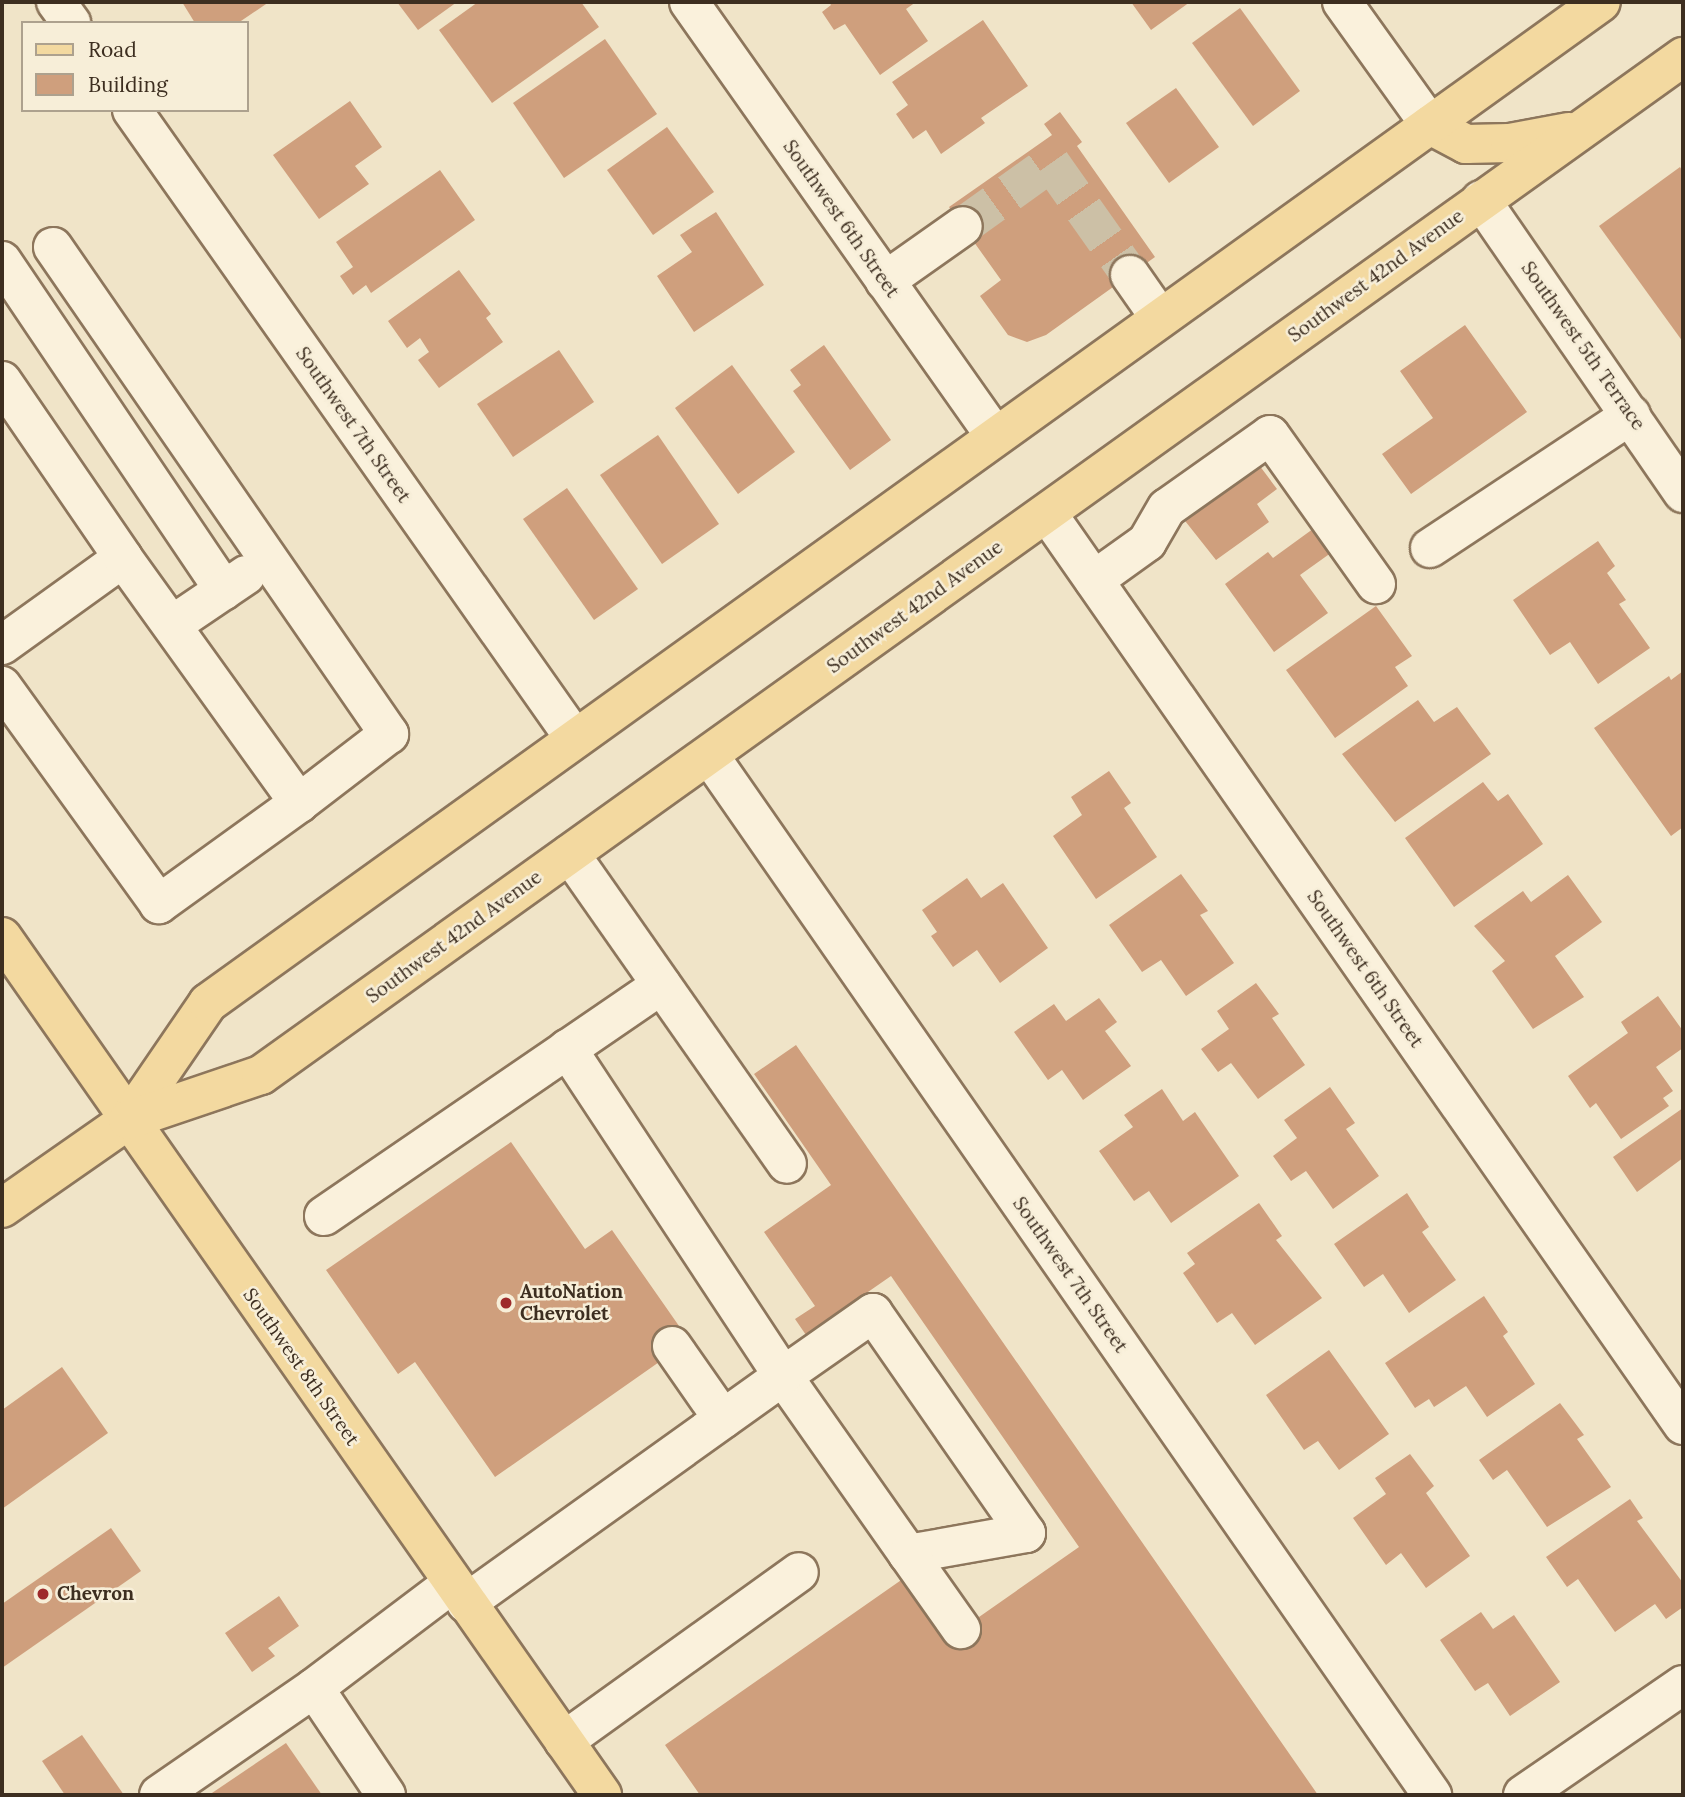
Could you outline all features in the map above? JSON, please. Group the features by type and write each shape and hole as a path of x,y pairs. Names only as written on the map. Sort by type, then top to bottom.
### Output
{"main road":[{"name":"Southwest 42nd Avenue","path":"128,1120 208,1003 1601,2"},
{"name":"Southwest 42nd Avenue","path":"2,1208 128,1120 261,1075 1683,57"},
{"path":"1430,125 1466,144 1510,143 1582,129"},
{"name":"Southwest 8th Street","path":"2,937 602,1795"}],"street":[{"path":"56,2 70,21"},
{"name":"Southwest 6th Street","path":"689,2 995,436"},
{"path":"1342,2 1430,125"},
{"name":"Southwest 7th Street","path":"133,112 575,739"},
{"name":"Southwest 5th Terrace","path":"1481,200 1683,493"},
{"path":"885,281 963,226"},
{"path":"2,686 159,904 389,734 53,247"},
{"path":"2,261 224,590"},
{"path":"1130,275 1160,318"},
{"path":"2,382 123,558 299,803"},
{"path":"1430,548 1631,415"},
{"path":"1094,580 1147,542 1167,508 1270,435 1376,584"},
{"name":"Southwest 6th Street","path":"1047,513 1683,1425"},
{"path":"2,645 123,558"},
{"path":"172,625 269,559"},
{"name":"Southwest 7th Street","path":"709,755 1432,1795"},
{"path":"570,854 787,1164"},
{"path":"324,1216 661,985"},
{"path":"567,1049 783,1376 961,1629"},
{"path":"159,1795 314,1688 723,1419 873,1313 1026,1533 908,1554"},
{"path":"672,1346 723,1419"},
{"path":"564,1741 799,1572"},
{"path":"1523,1795 1683,1685"},
{"path":"314,1688 386,1795"}],"building":[{"path":"182,2 269,2 241,21 194,21"},
{"path":"397,2 457,2 418,30"},
{"path":"478,2 581,2 599,27 492,103 439,30"},
{"path":"829,2 916,2 906,9 928,41 880,75 845,24 834,30 822,12 831,5"},
{"path":"1131,2 1190,2 1151,30"},
{"path":"1240,8 1300,91 1253,126 1192,43"},
{"path":"983,20 1028,86 981,118 985,123 941,154 926,130 913,139 896,114 908,105 892,82"},
{"path":"605,39 657,114 564,178 513,103"},
{"path":"1176,88 1219,147 1169,183 1126,123"},
{"path":"350,101 382,147 355,166 369,184 319,219 273,155"},
{"path":"1060,112 1082,142 1077,146 1155,257 1046,335 1027,342 1008,335 980,296 1001,280 949,207 1052,135 1044,124"},
{"path":"667,127 714,192 653,235 607,170"},
{"path":"1680,167 1683,172 1683,342 1599,226"},
{"path":"440,170 475,220 371,293 366,285 353,295 340,276 353,267 336,242"},
{"path":"716,212 764,285 694,332 657,276 692,252 680,235"},
{"path":"459,270 491,314 486,318 503,342 439,388 418,360 429,352 420,338 407,348 388,321"},
{"path":"1465,325 1527,412 1411,494 1382,454 1433,418 1400,371"},
{"path":"824,345 891,440 850,470 793,391 801,385 790,370"},
{"path":"559,350 594,402 513,457 477,404"},
{"path":"732,365 795,452 738,494 675,408"},
{"path":"658,435 719,524 662,564 600,475"},
{"path":"1253,457 1277,489 1257,504 1269,522 1216,560 1178,512"},
{"path":"567,488 638,589 594,620 523,519"},
{"path":"1317,526 1335,550 1300,575 1328,613 1274,652 1225,584 1268,552 1273,558"},
{"path":"1598,541 1615,566 1607,573 1626,600 1619,604 1650,648 1598,684 1570,642 1550,655 1513,600"},
{"path":"1376,606 1412,656 1395,667 1408,686 1335,738 1286,670"},
{"path":"1683,671 1683,827 1671,836 1594,728 1669,676 1671,680"},
{"path":"1418,700 1434,722 1457,707 1491,754 1395,822 1342,754"},
{"path":"1109,771 1131,803 1124,808 1157,857 1096,899 1053,836 1082,815 1071,797"},
{"path":"1483,782 1498,801 1508,794 1543,844 1454,907 1405,838"},
{"path":"1181,874 1208,911 1200,915 1234,963 1186,996 1161,960 1142,972 1109,925"},
{"path":"1568,875 1602,922 1555,956 1584,997 1533,1029 1492,971 1505,961 1474,926 1523,891 1531,902"},
{"path":"967,878 981,898 1003,883 1048,948 1000,983 977,950 953,967 931,936 937,932 922,910"},
{"path":"1256,983 1279,1014 1272,1018 1305,1065 1258,1099 1231,1063 1218,1072 1201,1049 1229,1029 1217,1011"},
{"path":"1658,996 1683,1031 1683,1048 1656,1067 1673,1091 1663,1098 1669,1106 1621,1139 1596,1103 1590,1108 1568,1076 1628,1033 1621,1022"},
{"path":"1099,998 1117,1022 1105,1031 1131,1066 1083,1100 1062,1070 1048,1080 1014,1032 1054,1004 1066,1021"},
{"path":"796,1045 1318,1795 700,1795 665,1745 907,1576 949,1638 1079,1547 891,1276 806,1335 795,1319 815,1306 764,1232 831,1185 754,1074"},
{"path":"1330,1087 1355,1123 1346,1129 1379,1176 1333,1209 1306,1171 1291,1181 1273,1156 1297,1138 1284,1120"},
{"path":"1162,1089 1183,1121 1195,1112 1239,1176 1171,1223 1149,1191 1134,1201 1099,1151 1133,1127 1124,1115"},
{"path":"1683,1108 1683,1158 1637,1192 1613,1157"},
{"name":"AutoNation Chevrolet","path":"511,1142 585,1249 612,1230 686,1336 662,1360 495,1477 415,1362 398,1374 326,1270"},
{"path":"1407,1193 1429,1227 1422,1232 1456,1280 1409,1313 1383,1274 1364,1287 1334,1244"},
{"path":"1259,1203 1282,1236 1276,1240 1322,1298 1255,1345 1232,1313 1217,1323 1183,1273 1195,1264 1187,1253"},
{"path":"1484,1296 1508,1332 1503,1336 1535,1384 1487,1417 1466,1386 1434,1407 1429,1399 1415,1408 1385,1363"},
{"path":"1329,1350 1389,1434 1339,1470 1318,1441 1304,1450 1266,1395"},
{"path":"62,1367 108,1433 2,1509 2,1410"},
{"path":"1560,1403 1584,1435 1577,1439 1611,1487 1547,1527 1507,1470 1493,1480 1479,1460"},
{"path":"1410,1454 1434,1486 1426,1493 1470,1556 1426,1588 1401,1553 1386,1565 1353,1518 1386,1494 1375,1478"},
{"path":"1630,1499 1643,1518 1637,1521 1683,1583 1683,1607 1666,1619 1655,1604 1615,1632 1578,1579 1567,1587 1546,1557"},
{"path":"111,1528 141,1571 2,1668 2,1604"},
{"path":"279,1596 299,1626 268,1648 275,1656 252,1672 225,1633"},
{"path":"1481,1612 1493,1629 1514,1615 1560,1682 1510,1716 1488,1683 1475,1691 1440,1640"},
{"path":"82,1735 124,1795 65,1795 42,1761"},
{"path":"286,1743 322,1795 209,1795"}],"tunnel":[{"path":"963,226 1051,163 1130,275"}],"place":[{"name":"AutoNation Chevrolet","path":"506,1303"},
{"name":"Chevron","path":"43,1594"}]}
